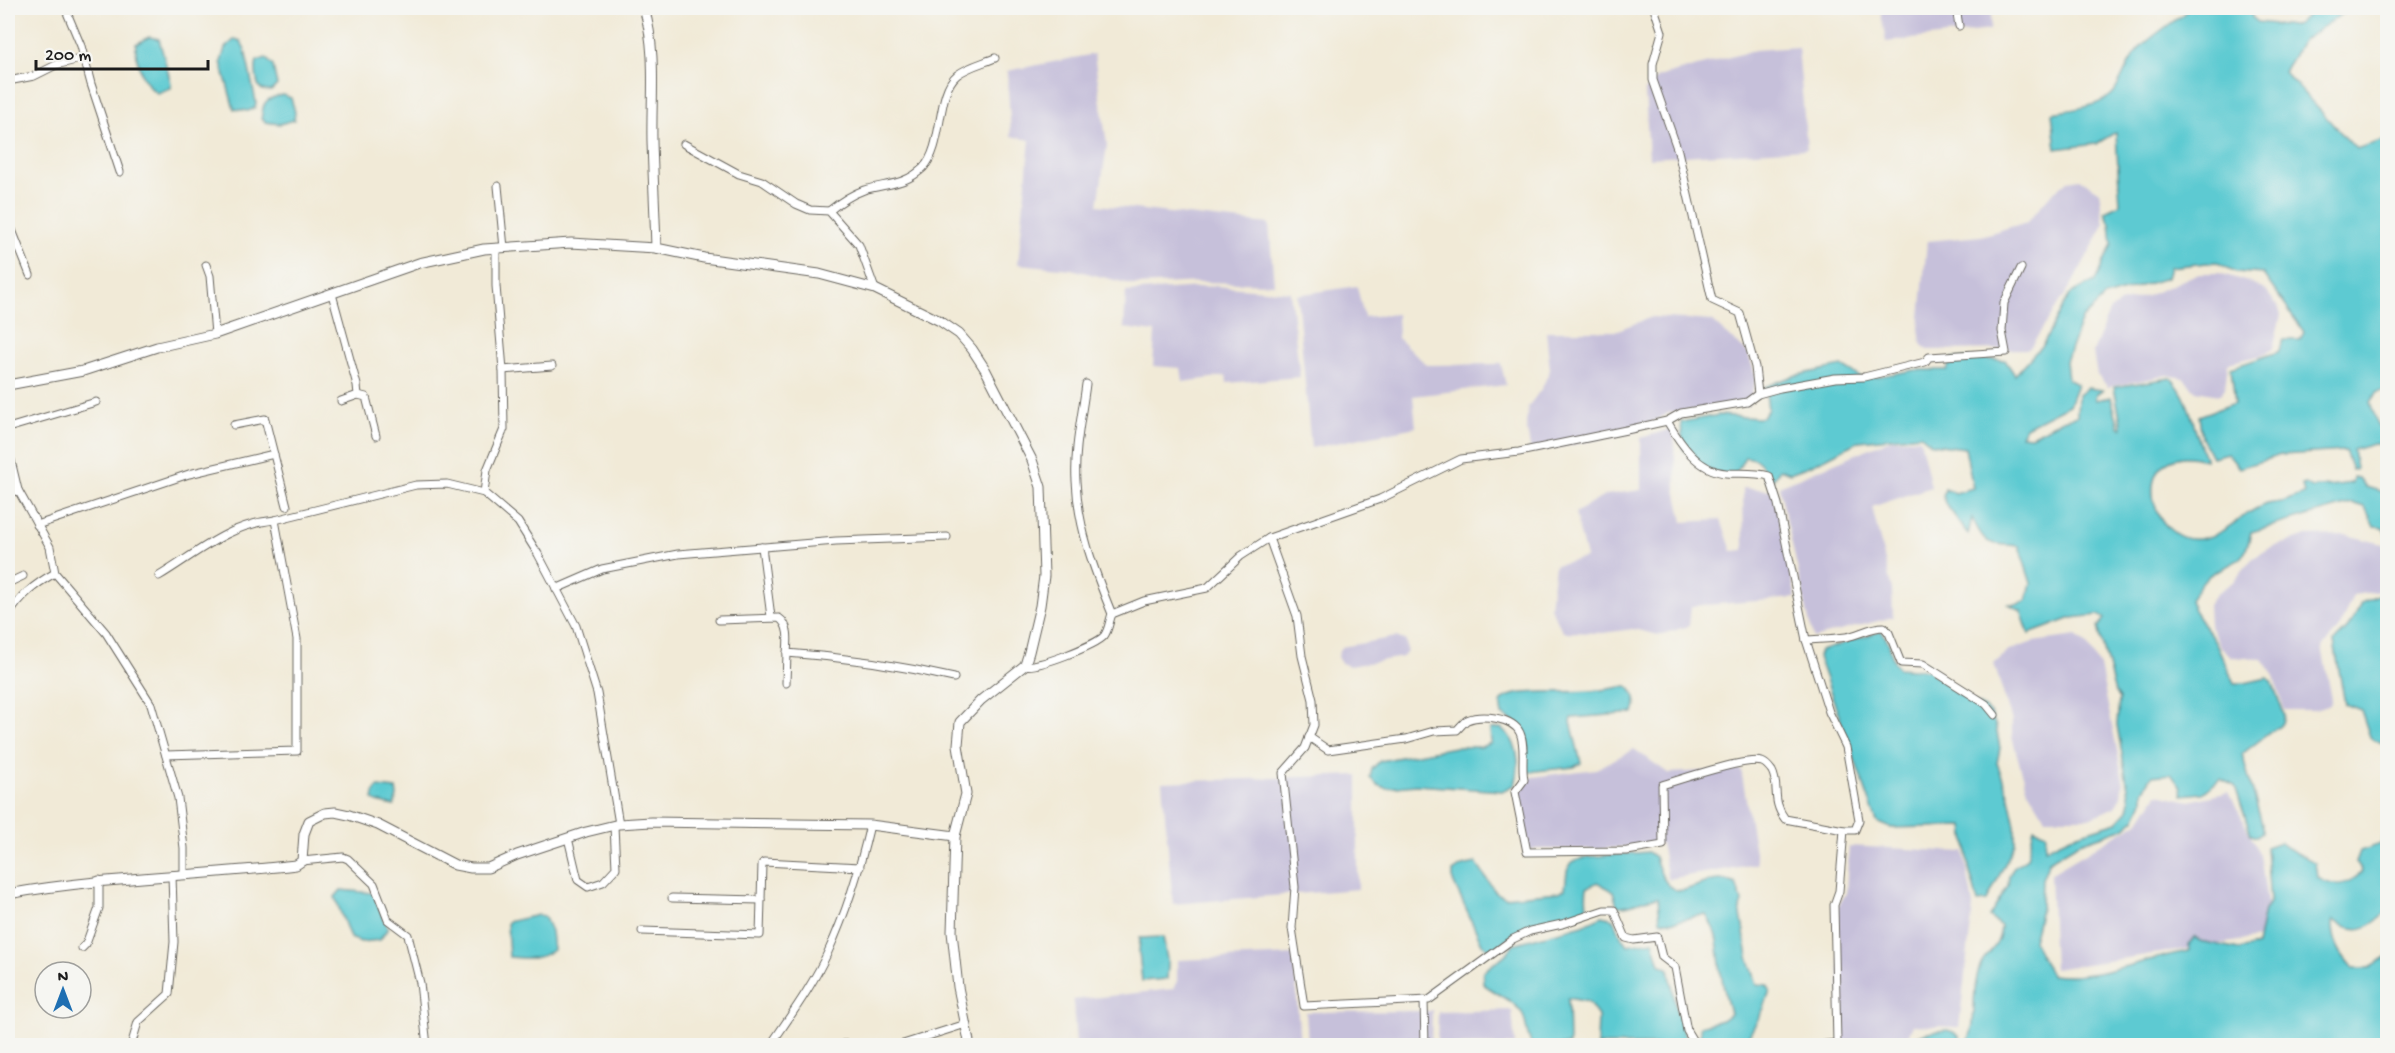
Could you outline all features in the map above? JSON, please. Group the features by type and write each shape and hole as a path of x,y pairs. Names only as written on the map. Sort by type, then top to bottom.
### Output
{"main road":[{"path":"644,8 651,34 653,56 652,150 657,248"},
{"path":"8,385 83,371 157,347 215,334 419,263 500,248 571,243 657,248 704,258 819,274 875,289 907,303 959,334 985,369 1038,475 1041,487 1044,576 1040,606 1025,665 981,700 960,722 958,745 966,794 955,836 951,932 958,987 970,1046"},
{"path":"8,894 99,880 296,865 302,861 304,834 309,821 325,813 335,812 378,825 455,865 471,868 488,868 568,838 617,825 683,821 873,825 955,836"}],"street":[{"path":"65,8 84,58 120,172"},
{"path":"1654,8 1662,32 1653,64 1653,80 1678,151 1712,300 1740,313 1755,367 1758,394"},
{"path":"1956,8 1959,26"},
{"path":"8,81 34,76 56,65 84,58"},
{"path":"684,144 739,174 762,181 796,204 810,210 829,211 846,197 856,193 904,182 925,166 935,141 948,86 958,74 995,58"},
{"path":"484,493 487,470 504,429 503,370 496,286 500,248 498,186"},
{"path":"829,211 859,245 875,289"},
{"path":"8,220 30,275"},
{"path":"206,265 210,276 215,334"},
{"path":"1112,614 1144,601 1207,588 1241,556 1269,538 1380,499 1461,459 1519,452 1667,421 1681,413 1747,402 1758,394 1780,388 1835,378 1864,377 1925,362 1929,357 2006,352 2002,332 2004,303 2021,268"},
{"path":"332,294 358,395"},
{"path":"503,370 552,366"},
{"path":"1025,665 1037,666 1097,641 1107,631 1112,614 1087,548 1079,515 1076,479 1077,454 1086,384"},
{"path":"341,400 358,395 366,398 376,436"},
{"path":"8,428 96,402"},
{"path":"234,426 266,419 287,506"},
{"path":"1309,737 1328,750 1406,739 1434,731 1457,730 1467,720 1486,718 1510,722 1520,733 1521,769 1524,780 1515,792 1527,852 1627,851 1663,845 1662,784 1735,764 1760,760 1773,774 1778,809 1785,819 1855,830 1859,820 1856,790 1846,747 1829,712 1806,640 1778,504 1768,476 1754,472 1723,473 1703,466 1678,440 1667,421"},
{"path":"8,448 18,490 50,548 55,573 106,633 151,704 178,798 184,848 184,874"},
{"path":"37,525 189,474 228,467 274,454"},
{"path":"159,576 228,532 260,521 275,520 416,485 447,484 484,493 518,522 556,589 576,626 597,693 617,825 616,868 603,882 588,887 578,880 568,838"},
{"path":"8,494 18,490"},
{"path":"166,755 294,752 298,750 297,639 275,520"},
{"path":"556,589 602,569 678,554 852,540 947,537"},
{"path":"1269,538 1297,615 1302,656 1313,700 1314,725 1305,748 1283,773 1295,887 1292,928 1304,1006 1429,1000 1513,939 1530,931 1562,924 1604,909 1614,910 1626,938 1634,940 1657,937 1662,957 1675,967 1688,1030 1696,1046"},
{"path":"762,547 771,617"},
{"path":"8,616 15,604 34,585 55,573"},
{"path":"8,583 23,576"},
{"path":"719,620 771,617 783,620 788,637 786,683"},
{"path":"1806,640 1845,638 1874,627 1884,627 1889,633 1901,663 1923,664 1986,704 1995,715"},
{"path":"787,653 842,657 954,678"},
{"path":"770,1046 828,953 873,825"},
{"path":"1809,1046 1837,1043 1834,905 1839,891 1844,830"},
{"path":"302,861 343,857 348,859 374,885 388,920 408,935 420,983 427,1046"},
{"path":"642,931 760,935 762,864 764,862 860,867"},
{"path":"131,1046 138,1022 169,994 174,942 172,875"},
{"path":"82,948 86,945 99,908 99,880"},
{"path":"672,898 761,900"},
{"path":"1424,1000 1425,1046"},
{"path":"843,1044 900,1046 966,1024"}],"shaded area":[{"path":"1880,8 2053,8 2052,13 1992,9 1990,30 1886,42"},
{"path":"1798,47 1807,149 1649,158 1645,91 1658,77 1755,50"},
{"path":"1094,54 1107,145 1098,205 1269,224 1274,284 1203,282 1134,285 1071,269 1018,264 1030,140 1011,136 1007,71"},
{"path":"2080,179 2099,191 2104,225 2072,284 2029,349 1927,350 1921,344 1919,328 1927,241 1981,236 2027,222 2052,193 2068,181"},
{"path":"2199,273 2219,273 2251,283 2266,291 2278,306 2281,315 2273,348 2262,355 2228,363 2225,388 2219,395 2196,391 2183,378 2168,375 2108,387 2097,375 2093,353 2109,311 2120,303 2147,296"},
{"path":"1215,286 1290,292 1300,377 1227,383 1226,376 1183,382 1181,368 1153,366 1155,332 1124,328 1126,292"},
{"path":"1357,286 1364,317 1397,314 1398,338 1427,365 1501,364 1506,385 1413,396 1416,427 1311,448 1297,295"},
{"path":"1652,317 1712,321 1748,353 1756,378 1748,406 1670,412 1636,432 1531,453 1526,424 1528,407 1542,388 1550,370 1546,331 1615,331"},
{"path":"1674,428 1676,489 1683,522 1721,520 1732,551 1744,550 1743,488 1773,490 1796,598 1691,606 1689,626 1659,635 1633,629 1603,633 1563,632 1550,607 1555,565 1586,558 1575,513 1606,495 1641,490 1641,438"},
{"path":"1892,439 1920,439 1931,487 1872,507 1892,590 1893,617 1813,638 1779,486"},
{"path":"2346,535 2383,544 2387,557 2387,587 2380,591 2353,595 2339,629 2322,647 2332,699 2330,705 2315,710 2284,710 2274,676 2262,659 2232,657 2220,646 2209,624 2208,605 2217,593 2234,581 2252,559 2270,548 2307,536"},
{"path":"2076,636 2086,643 2100,666 2123,780 2121,796 2115,807 2090,818 2045,818 2028,790 2021,769 2012,737 2012,721 1994,664 2008,651 2033,642"},
{"path":"1396,637 1406,641 1407,651 1403,657 1350,666 1341,663 1338,659 1339,650 1342,647"},
{"path":"1634,749 1668,773 1741,769 1757,864 1668,879 1661,843 1602,849 1529,849 1518,793 1532,777 1596,769"},
{"path":"1358,775 1358,889 1173,904 1162,782"},
{"path":"2229,792 2260,855 2272,936 2054,969 2050,874 2140,821 2157,794 2190,801"},
{"path":"1849,846 1964,852 1973,906 1959,1027 1913,1025 1908,1037 1895,1041 1893,1045 1840,1045 1838,907 1846,893"},
{"path":"1294,955 1300,1045 1076,1045 1073,1000 1173,989 1177,981 1177,960"},
{"path":"1512,1010 1515,1045 1437,1045 1438,1012"},
{"path":"1432,1011 1431,1045 1308,1045 1306,1012"}],"water":[{"path":"2190,8 2251,8 2252,17 2258,22 2292,26 2298,24 2315,8 2351,8 2302,41 2284,72 2356,149 2387,139 2387,390 2376,393 2370,402 2378,426 2387,432 2387,445 2374,444 2353,450 2356,469 2352,470 2345,451 2281,455 2239,468 2227,453 2212,457 2202,438 2199,416 2235,403 2231,368 2278,352 2284,340 2300,340 2304,332 2263,274 2236,272 2216,262 2170,267 2167,278 2105,297 2082,319 2066,361 2068,379 2077,384 2069,405 2026,427 2021,435 2031,436 2062,420 2077,416 2078,395 2087,388 2103,390 2096,394 2095,400 2111,397 2119,427 2122,428 2114,387 2171,378 2184,396 2206,460 2183,457 2167,462 2157,473 2153,487 2154,503 2160,517 2170,530 2183,537 2199,539 2209,537 2226,529 2255,509 2304,494 2302,485 2306,484 2312,488 2352,483 2353,477 2359,478 2366,487 2387,493 2387,537 2383,527 2374,526 2365,507 2352,503 2251,532 2248,544 2240,558 2205,579 2190,600 2217,645 2234,683 2267,678 2272,681 2284,715 2282,723 2242,754 2262,824 2262,833 2257,837 2251,835 2235,786 2220,779 2203,793 2182,795 2180,786 2171,774 2152,776 2143,791 2143,801 2136,818 2124,828 2077,844 2049,861 2042,879 2041,909 2033,941 2051,975 2069,976 2103,972 2189,951 2189,944 2196,937 2200,941 2239,949 2257,945 2264,910 2270,901 2266,847 2280,842 2315,863 2317,877 2329,883 2341,884 2352,880 2362,872 2356,862 2360,851 2381,844 2387,827 2387,912 2374,923 2362,928 2349,928 2333,920 2333,927 2337,946 2353,968 2369,968 2387,957 2387,1045 1967,1045 1973,1026 1975,987 1980,966 2000,935 2001,926 1989,917 2008,886 2009,875 2015,866 2027,858 2034,828 2046,833 2045,849 2075,835 2117,822 2128,810 2130,800 2117,725 2119,699 2115,693 2098,627 2105,619 2099,615 2072,618 2029,634 2021,611 2009,604 2018,604 2027,600 2031,583 2019,546 1990,542 1981,535 1972,518 1968,534 1948,507 1943,496 1945,489 1955,493 1973,488 1965,448 1932,444 1921,435 1859,441 1814,464 1790,473 1780,469 1773,480 1765,479 1761,463 1745,457 1732,477 1701,468 1683,449 1681,422 1719,415 1763,417 1768,409 1765,387 1793,376 1842,366 1863,379 1915,370 1947,370 1952,358 2005,360 2015,375 2043,344 2070,294 2095,281 2112,244 2110,224 2105,211 2120,204 2116,132 2096,144 2056,149 2052,113 2078,109 2105,100 2116,89 2139,49"},
{"path":"149,37 159,39 171,83 171,88 157,93 147,84 140,71 137,57 136,44"},
{"path":"235,39 241,41 245,50 256,102 255,108 248,111 234,109 221,62 225,48"},
{"path":"266,58 273,66 277,85 271,91 261,89 257,80 257,61"},
{"path":"283,95 291,98 295,112 294,120 280,124 265,122 262,118 266,101"},
{"path":"2387,592 2387,749 2386,745 2370,737 2361,710 2345,704 2334,642 2349,626 2361,603"},
{"path":"1881,631 1887,639 1898,668 1928,670 1955,692 1983,707 1991,714 2000,748 1997,763 2008,793 2015,825 2015,843 1987,901 1978,902 1969,869 1964,826 1891,828 1877,822 1818,657 1820,651"},
{"path":"1627,686 1635,698 1634,713 1572,718 1581,763 1574,767 1527,772 1525,737 1519,725 1502,715 1501,705 1505,698 1521,693 1590,691"},
{"path":"1501,728 1512,739 1518,761 1515,785 1502,791 1416,785 1386,788 1370,778 1372,769 1380,761 1455,747 1481,747 1491,743 1490,729"},
{"path":"378,787 396,789 397,796 394,806 373,799"},
{"path":"1648,852 1655,857 1663,877 1671,887 1679,890 1710,881 1722,880 1736,884 1742,902 1740,908 1748,957 1757,984 1767,985 1770,990 1764,1008 1744,1045 1701,1044 1700,1026 1722,1020 1730,1014 1717,940 1706,915 1678,921 1660,920 1658,898 1617,906 1613,891 1597,882 1587,888 1586,913 1523,928 1491,951 1482,944 1453,881 1453,872 1462,866 1476,863 1496,893 1505,897 1559,892 1565,889 1567,871 1572,862 1587,857"},
{"path":"341,890 373,893 388,928 380,940 361,942 350,938 335,897"},
{"path":"538,915 544,916 551,931 553,950 537,957 509,957 507,922"},
{"path":"1602,916 1614,919 1627,945 1653,941 1660,964 1669,969 1676,1009 1688,1045 1597,1045 1598,1016 1588,1002 1568,998 1569,1045 1532,1045 1524,1017 1518,1008 1483,984 1483,972 1504,955 1513,944 1583,925"},
{"path":"1163,937 1168,965 1167,979 1142,981 1140,938"},
{"path":"1947,1030 1958,1035 1961,1045 1911,1045 1921,1034"}]}
